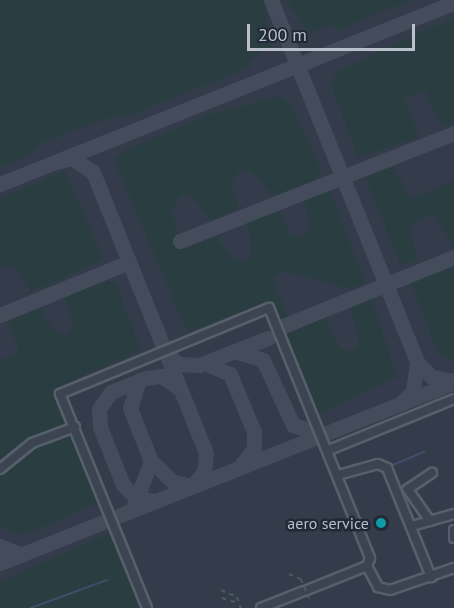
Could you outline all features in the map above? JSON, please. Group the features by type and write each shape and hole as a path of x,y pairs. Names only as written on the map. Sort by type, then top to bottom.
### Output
{"lane":[{"path":"147,608 62,392 269,308 364,539 367,566 383,589 431,577 454,568"},
{"path":"329,450 454,399"},
{"path":"0,469 32,443 75,427"},
{"path":"338,475 385,466 412,526 431,577"},
{"path":"430,521 408,489 432,473"},
{"path":"412,526 454,514"},
{"path":"454,530 454,538"},
{"path":"261,608 306,593 367,566"}],"path":[{"path":"289,574 301,579 306,593"},
{"path":"221,590 239,603 241,608"},
{"path":"222,598 239,603"}],"shaded area":[{"path":"0,0 454,0 454,608 0,608"}],"green space":[{"path":"0,0 264,0 272,46 248,61 251,67 128,116 114,116 43,142 32,154 0,167"},
{"path":"286,0 411,0 336,31 334,24 309,33"},
{"path":"454,17 454,123 445,127 439,122 425,91 404,100 418,133 415,139 358,158 332,87 336,72"},
{"path":"281,96 290,102 321,170 315,180 272,196 253,173 240,169 231,183 239,208 211,221 192,195 182,194 172,209 180,241 185,248 215,235 233,258 245,261 251,253 248,222 279,210 290,234 303,238 311,227 303,199 330,191 366,283 351,289 283,271 272,278 288,317 281,320 272,301 187,332 114,160 129,148 214,113"},
{"path":"387,167 394,168 411,198 454,181 454,249 433,214 417,220 410,232 418,261 400,264 365,176"},
{"path":"65,170 104,260 31,292 14,266 0,267 0,198"},
{"path":"454,264 454,358 450,359 438,353 411,283"},
{"path":"106,279 116,284 141,350 56,389 102,501 25,535 15,534 0,527 0,361 19,351 7,319 40,307 54,331 67,335 74,324 64,297"},
{"path":"371,297 397,377 318,415 285,332 323,316 341,348 351,352 359,343 350,303"},
{"path":"110,533 118,537 146,608 0,608 0,581"}],"waterway":[{"path":"393,465 424,452"},
{"path":"31,608 107,580"}],"taxiway":[{"path":"271,0 417,362 413,391 401,403"},
{"path":"0,184 454,2"},
{"path":"180,241 454,133"},
{"path":"56,162 72,158 93,172 206,453 204,472 192,486 173,482 151,461 130,408 139,380"},
{"path":"283,326 454,257"},
{"path":"0,315 129,262"},
{"path":"167,354 179,364 199,365 268,338"},
{"path":"234,351 263,360 293,425 323,435"},
{"path":"417,362 432,377 454,381"},
{"path":"205,363 230,374 254,432 254,448 241,465"},
{"path":"155,501 137,498 123,485 100,427 99,409 111,392 146,378 161,376 179,388"},
{"path":"0,563 454,382"},
{"path":"134,505 151,461"},
{"path":"0,546 21,555"}],"place":[{"name":"aero service","path":"381,523"}]}
